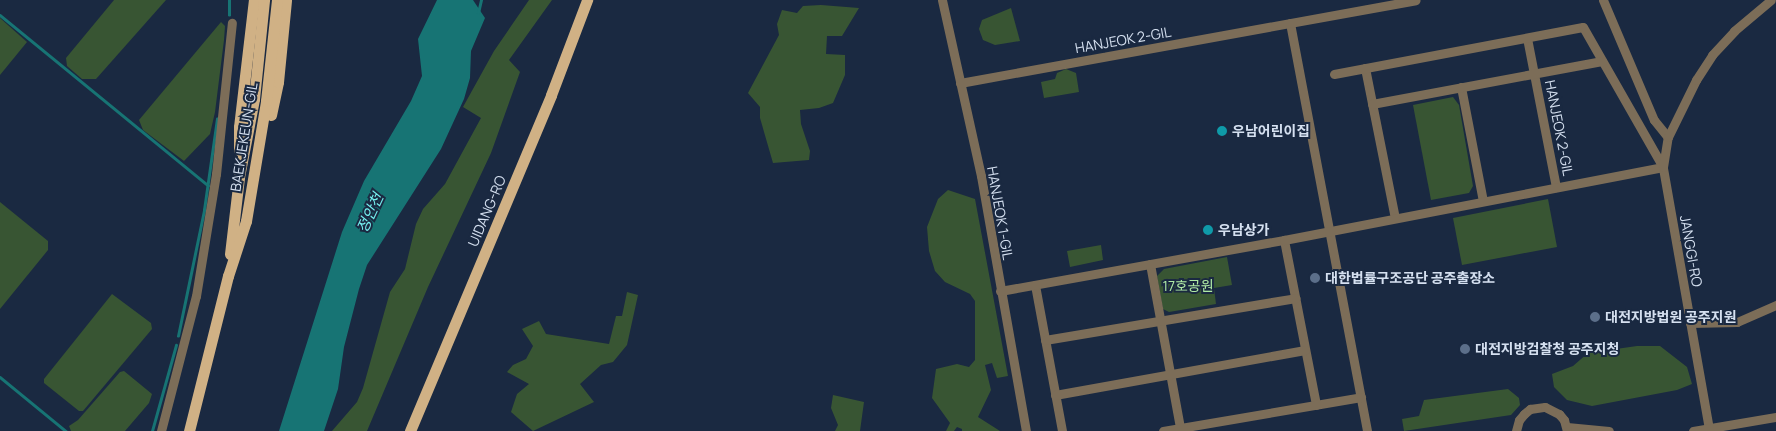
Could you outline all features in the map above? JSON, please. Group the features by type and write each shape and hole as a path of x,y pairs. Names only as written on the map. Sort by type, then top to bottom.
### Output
{"main road":[{"path":"239,177 239,127 254,0"},
{"name":"BAEKJEKEUN-GIL","path":"228,276 239,177 254,99 264,0"},
{"name":"BAEKJEKEUN-GIL","path":"189,431 201,390 228,276 246,221 266,100 277,0"},
{"path":"252,178 269,126 278,82 286,0"},
{"name":"UIDANG-RO","path":"410,431 551,95 587,0"}],"street":[{"name":"HANJEOK 1-GIL","path":"942,0 981,176 1026,431"},
{"name":"HANJEOK 2-GIL","path":"960,83 1416,0"},
{"path":"1603,0 1654,120 1668,137"},
{"name":"JANGGI-RO","path":"1713,429 1690,324 1663,166 1668,137 1696,80 1712,55 1734,31 1770,0"},
{"path":"161,431 196,296 216,174 232,23"},
{"path":"1290,23 1367,431"},
{"path":"1334,74 1583,27 1663,166"},
{"name":"HANJEOK 2-GIL","path":"1527,38 1556,187"},
{"name":"HANJEOK 2-GIL","path":"1372,104 1602,61"},
{"path":"1365,68 1394,218"},
{"path":"1461,87 1483,201"},
{"name":"HANJEOK 2-GIL","path":"1000,291 1284,240 1663,166"},
{"path":"1284,240 1316,405"},
{"path":"1150,264 1180,428"},
{"path":"1035,285 1062,431"},
{"path":"1045,340 1295,298"},
{"path":"1690,324 1737,322 1776,305"},
{"path":"1055,395 1305,350"},
{"path":"1163,431 1361,397"},
{"path":"1516,431 1519,420 1524,414 1538,407 1545,407 1559,414 1567,429 1609,431"},
{"path":"1693,431 1776,417"}],"green space":[{"path":"114,0 166,0 96,79 82,79 67,66 66,58"},
{"path":"529,0 552,0 509,60 520,72 491,153 428,287 367,431 332,431 357,402 363,388 390,292 405,269 416,224 423,209 445,184 481,118 463,107 494,51"},
{"path":"821,5 859,8 842,36 827,36 826,54 845,55 845,75 833,103 819,108 800,110 801,124 810,151 809,160 773,163 760,118 760,107 748,93 779,35 777,24 782,10 797,13 803,6"},
{"path":"1011,8 1020,41 995,45 983,40 979,29 982,20"},
{"path":"0,18 27,42 0,75"},
{"path":"221,22 225,26 224,40 215,112 210,134 184,161 143,130 139,120"},
{"path":"1066,69 1076,73 1079,92 1044,98 1041,82 1055,79 1057,73"},
{"path":"1453,97 1459,105 1473,186 1469,193 1431,200 1413,105"},
{"path":"948,190 975,199 1008,376 997,378 992,363 985,365 991,390 978,417 1000,431 962,431 962,429 957,427 954,431 946,431 950,423 932,398 936,369 957,364 969,367 975,360 975,301 970,294 945,282 935,271 929,251 927,227 938,199"},
{"path":"1548,199 1557,247 1462,265 1453,218"},
{"path":"0,202 48,241 48,250 0,309"},
{"path":"1101,245 1103,260 1070,267 1067,251"},
{"name":"17호공원","path":"1227,257 1232,285 1214,288 1216,304 1169,312 1163,309 1157,276 1164,269"},
{"path":"627,292 638,295 627,345 613,362 601,365 580,384 594,402 533,431 511,412 517,394 529,384 507,372 513,365 526,359 533,346 522,329 539,321 546,334 609,344 616,316 622,316"},
{"path":"112,294 151,323 152,329 83,411 79,411 44,383 44,379"},
{"path":"1637,346 1660,346 1687,367 1692,384 1677,390 1592,406 1567,400 1554,387 1552,374 1573,366 1588,353"},
{"path":"124,371 152,394 149,403 125,431 71,431 69,426 78,420 120,372"},
{"path":"1508,389 1519,398 1520,405 1511,415 1404,431 1402,419 1419,416 1424,400"},
{"path":"833,395 864,402 860,431 835,431 838,425 831,408"}],"water":[{"name":"정안천","path":"437,0 473,0 485,18 471,51 470,78 464,99 441,149 367,265 344,347 338,389 324,431 279,431 342,232 364,181 411,101 422,76 418,39"}],"waterway":[{"path":"229,0 229,15"},
{"path":"478,13 481,0"},
{"path":"0,15 208,185"},
{"path":"178,336 204,210 217,119"},
{"path":"152,431 176,345"},
{"path":"0,377 66,431"}],"place":[{"name":"우남어린이집","path":"1222,131"},
{"name":"우남상가","path":"1208,230"},
{"name":"대한법률구조공단 공주출장소","path":"1315,278"},
{"name":"대전지방법원 공주지원","path":"1595,317"},
{"name":"대전지방검찰청 공주지청","path":"1465,349"}]}
